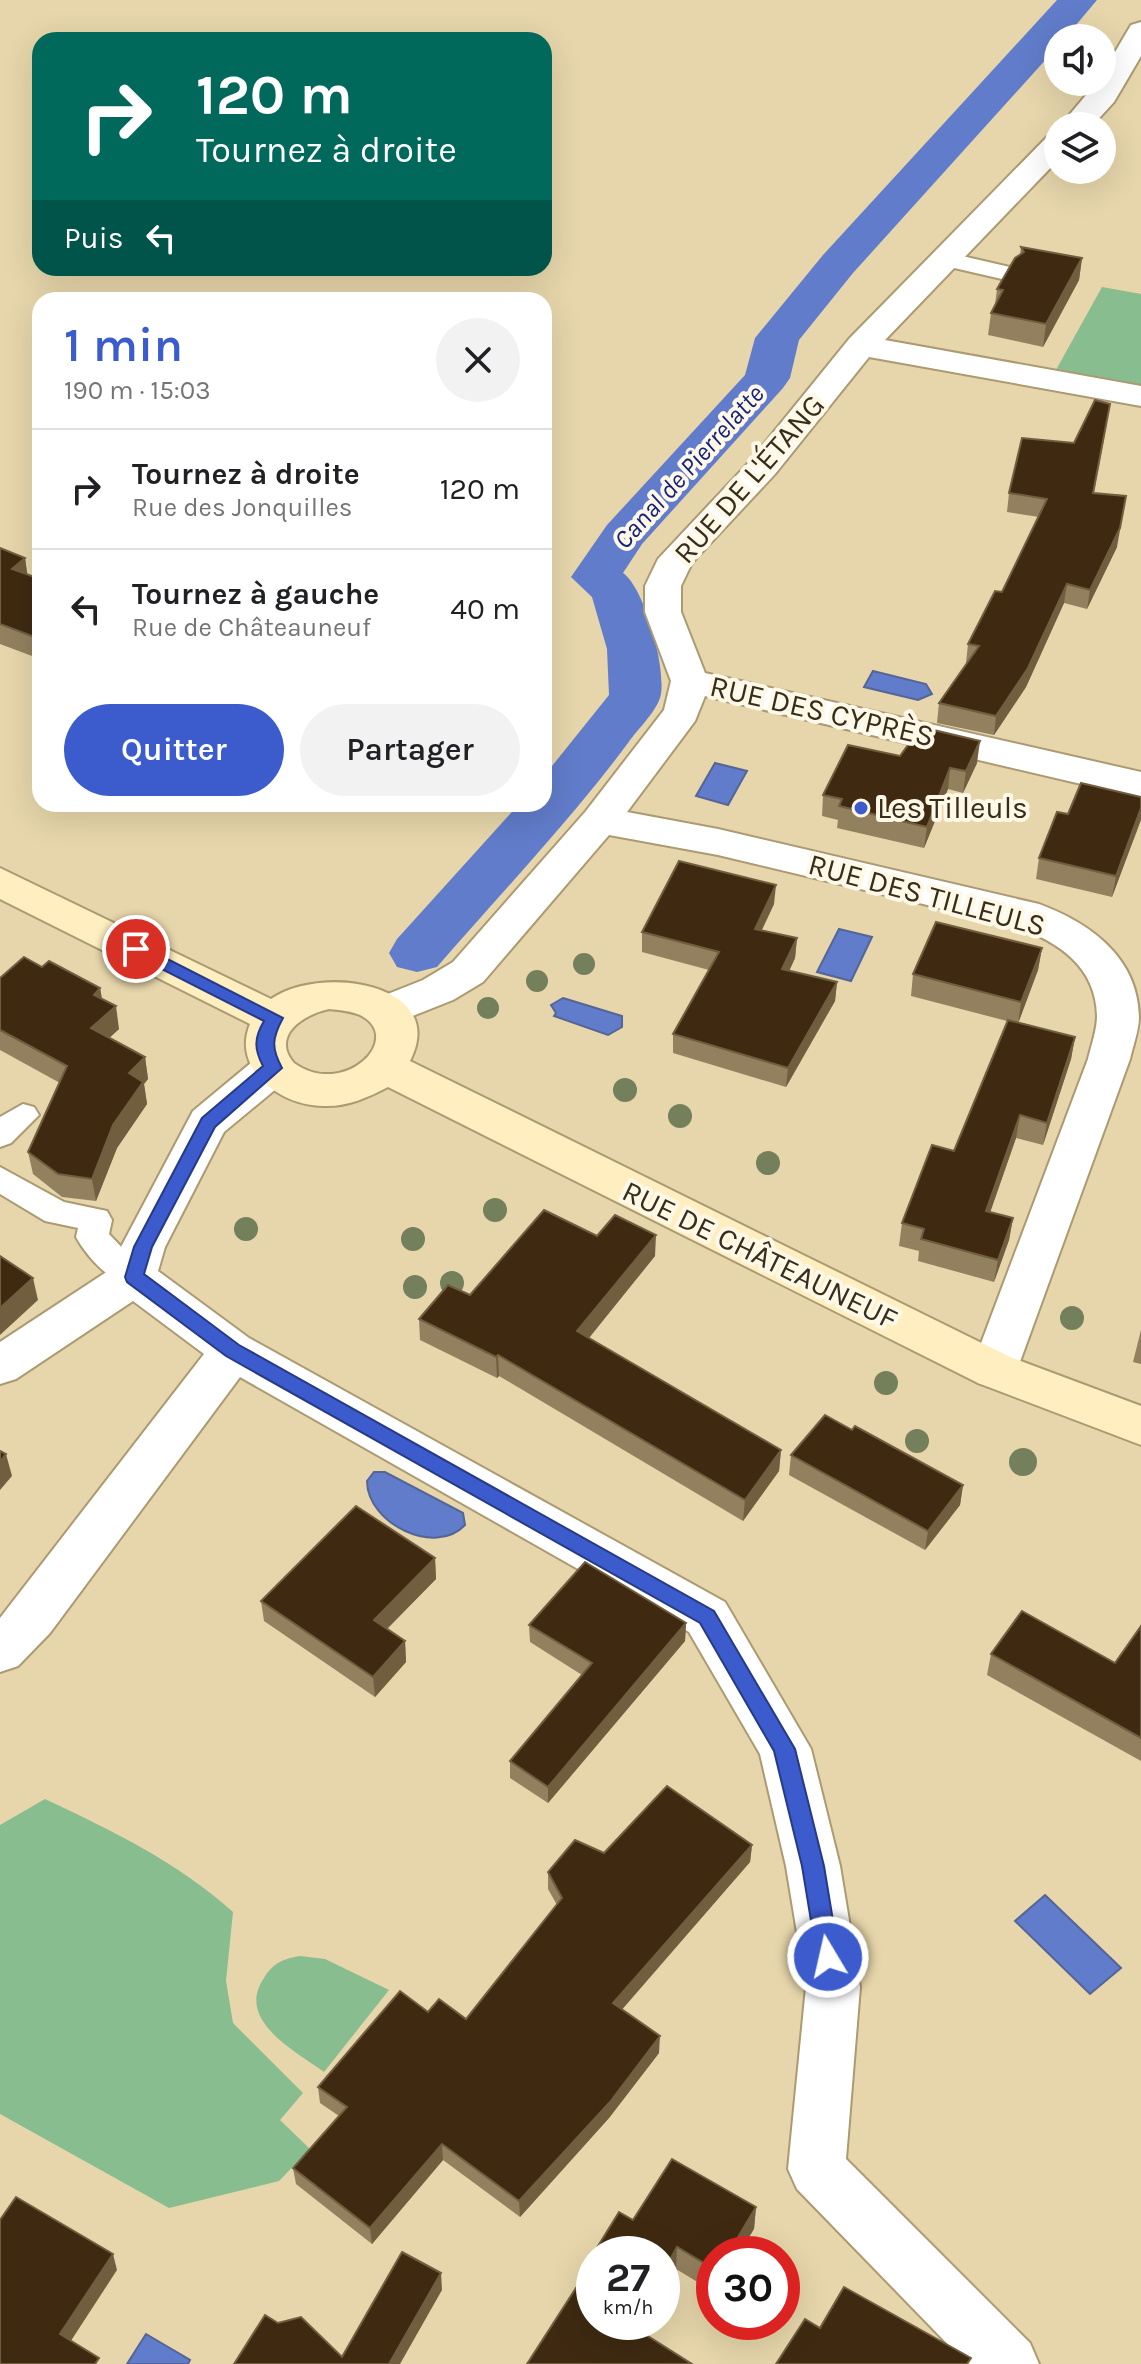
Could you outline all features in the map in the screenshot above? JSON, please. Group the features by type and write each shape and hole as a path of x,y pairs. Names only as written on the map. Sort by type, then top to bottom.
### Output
{"main road":[{"path":"0,882 274,1018"},
{"path":"329,994 370,1001 385,1011 395,1024 399,1038 396,1053 387,1068 367,1081 342,1089 314,1090 290,1082 273,1068 264,1052 274,1018 289,1006 329,994"},
{"name":"RUE DE CHÂTEAUNEUF","path":"387,1068 453,1104 994,1370 1141,1426"}],"street":[{"path":"1089,112 1104,96 1141,31"},
{"name":"RUE DE L'ÉTANG","path":"690,681 663,612 663,586 676,559 763,467 861,346 1044,157"},
{"path":"861,346 1141,396"},
{"path":"385,1011 438,990 468,972 600,820 682,712 690,681"},
{"name":"RUE DES CYPRÈS","path":"690,681 1141,785"},
{"name":"RUE DES TILLEULS","path":"600,820 718,842 1025,914 1073,937 1108,969 1118,1017 1109,1059 994,1370"},
{"path":"0,1366 134,1277 149,1234 208,1122 273,1068"},
{"path":"134,1277 233,1351 707,1617 785,1749 813,1866 833,1987 817,2169 1009,2364"},
{"path":"0,1651 32,1618 233,1351"}],"lane":[{"path":"945,259 1006,273"},
{"path":"0,1179 56,1212 96,1220 92,1237 134,1277"}],"green space":[{"path":"1102,287 1141,294 1141,386 1056,370"},
{"path":"45,1799 167,1863 233,1912 226,1981 233,2023 303,2093 280,2120 310,2149 279,2181 169,2208 0,2114 0,1825"},
{"path":"300,1956 325,1959 389,1990 324,2072 272,2033 257,2007 257,1993 267,1973 279,1962"}],"water":[{"path":"873,671 926,684 932,694 918,700 864,687"},
{"path":"715,763 747,771 728,805 696,796"},
{"path":"839,929 872,937 851,981 817,972"},
{"path":"563,998 622,1016 622,1027 608,1035 554,1016 556,1013 551,1005"},
{"path":"374,1472 385,1472 463,1513 465,1525 452,1534 437,1538 405,1531 378,1510 370,1496 367,1481"},
{"path":"1045,1895 1121,1968 1090,1994 1015,1921"},
{"path":"146,2334 190,2360 188,2364 127,2364"}],"building":[{"path":"1021,247 1082,258 1046,324 991,313 1003,290 997,289 1015,258 1024,252"},
{"path":"1095,400 1110,404 1093,493 1126,496 1120,528 1090,590 1067,584 1028,668 996,716 939,703 979,646 968,644 995,591 1002,592 1047,499 1009,493 1022,438 1074,443"},
{"path":"0,548 25,558 12,569 32,576 32,636 0,624"},
{"path":"921,727 980,741 966,771 950,768 927,827 839,806 842,799 823,795 848,745 900,756"},
{"path":"1081,783 1141,797 1141,808 1116,876 1039,858 1057,812 1068,814"},
{"path":"679,861 776,885 755,929 797,938 782,969 837,982 788,1068 673,1034 719,952 642,932"},
{"path":"936,922 1042,948 1021,1002 913,974"},
{"path":"24,957 42,967 49,961 100,988 94,995 116,1006 91,1028 145,1057 129,1073 143,1082 113,1125 92,1179 58,1174 28,1152 67,1066 0,1030 0,978"},
{"path":"1008,1020 1075,1037 1047,1123 1020,1115 986,1211 1013,1218 998,1260 921,1239 924,1229 902,1223 932,1145 954,1151"},
{"path":"544,1210 597,1236 615,1215 656,1235 577,1331 781,1450 745,1500 498,1355 496,1357 419,1319 448,1285 470,1295"},
{"path":"0,1256 33,1278 0,1308"},
{"path":"825,1415 852,1430 855,1426 963,1485 928,1531 791,1455"},
{"path":"356,1506 435,1558 374,1620 405,1641 373,1677 261,1601"},
{"path":"585,1562 686,1623 548,1787 510,1761 592,1663 529,1625"},
{"path":"1022,1611 1115,1663 1141,1626 1141,1738 991,1654"},
{"path":"667,1786 752,1845 613,2003 660,2036 610,2102 519,2201 442,2144 370,2228 293,2168 347,2107 318,2087 400,1991 428,2012 439,1999 466,2019 562,1898 548,1872 575,1840 604,1853"},
{"path":"672,2159 756,2207 739,2236 696,2236 696,2258 680,2249 680,2236 604,2236 619,2212 633,2220"},
{"path":"16,2197 113,2254 60,2334 99,2358 95,2364 0,2364 0,2220"},
{"path":"402,2252 441,2273 389,2364 234,2364 265,2315 278,2323 301,2317 342,2357"},
{"path":"844,2287 971,2358 967,2364 776,2364 791,2340 800,2340 800,2327 805,2319 820,2328"},
{"path":"576,2288 576,2340 654,2340 692,2364 527,2364"}],"waterway":[{"name":"Canal de Pierrelatte","path":"552,800 589,758 635,697 632,649 615,590 596,577 624,535 767,378 777,338 838,264 1078,0"},
{"name":"Canal de Pierrelatte","path":"417,953 541,812"}],"place":[{"name":"Les Tilleuls","path":"861,808"}],"route":[{"path":"136,949 274,1018 265,1035 264,1052 273,1068 253,1081 208,1122 143,1247 134,1277 233,1351 707,1617 785,1749 813,1866 828,1957"}]}
